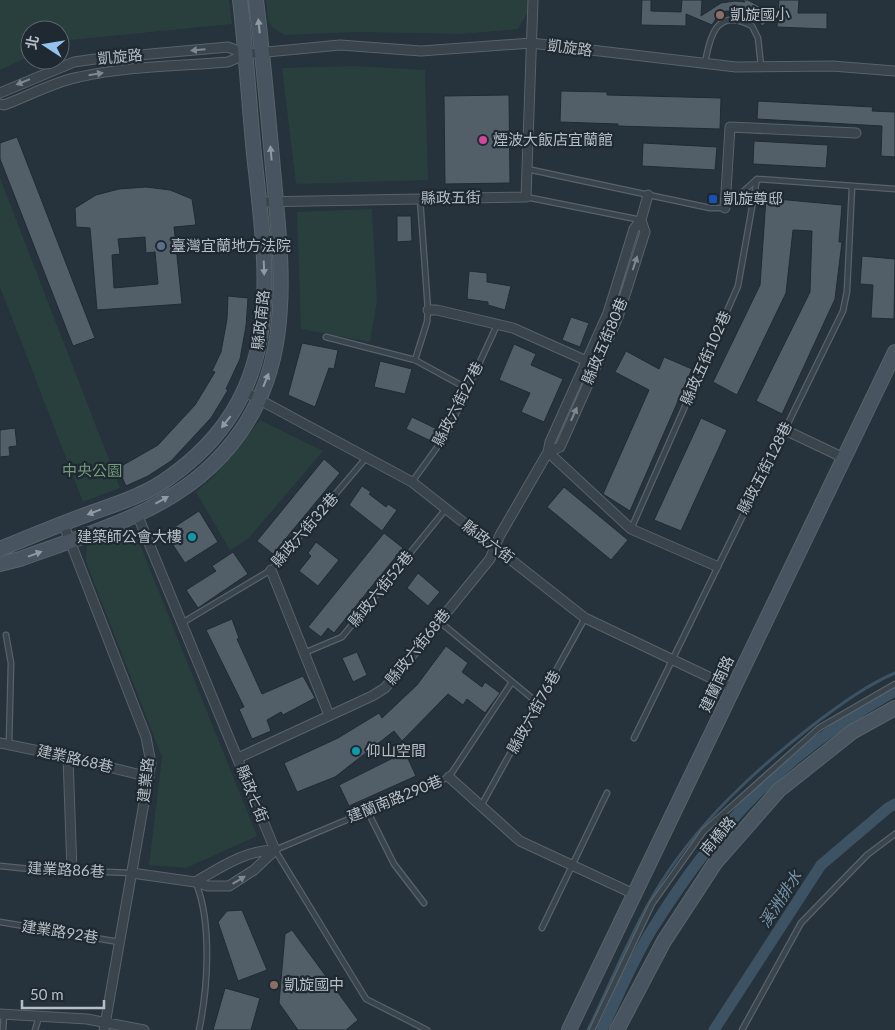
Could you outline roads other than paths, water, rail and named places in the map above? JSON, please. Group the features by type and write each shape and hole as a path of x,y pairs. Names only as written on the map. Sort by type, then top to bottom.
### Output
{"street":[{"name":"縣政南路","path":"0,549 143,493 170,478 210,442 230,417 245,392 262,336 265,303 260,202 240,0"},
{"name":"縣政南路","path":"0,564 70,541 137,514 184,488 209,468 232,443 258,401 269,373 278,337 282,301 276,201 256,0"},
{"path":"526,196 533,0"},
{"name":"凱旋路","path":"0,104 23,99 61,82 78,77 228,62 246,54 340,45 421,51 532,43 705,64 761,67 832,66 895,71"},
{"name":"凱旋路","path":"0,93 55,68 95,59 228,47 246,54"},
{"path":"725,208 730,127 856,133"},
{"name":"縣政五街80巷","path":"494,547 548,452 550,442 608,312 634,229 641,220 648,194"},
{"name":"縣政五街","path":"260,202 526,196"},
{"name":"縣政五街80巷","path":"548,452 560,447 618,318 645,232 641,220"},
{"path":"428,310 498,323 596,365"},
{"name":"建蘭南路","path":"569,1030 895,352"},
{"name":"縣政六街","path":"245,392 258,401 412,482 445,510 585,618 732,688"},
{"path":"785,430 844,458"},
{"path":"548,452 631,529 716,566"},
{"name":"縣政七街","path":"137,514 275,850"},
{"name":"建業路","path":"64,523 146,737 151,763 105,1026"},
{"name":"縣政六街68巷","path":"238,758 372,696 384,688 490,558 494,547"},
{"path":"271,570 329,715"},
{"name":"南橋路","path":"617,1030 664,942 715,863 779,790 852,732 895,708"},
{"name":"建業路68巷","path":"4,744 68,757 149,777"},
{"path":"68,757 72,871"},
{"name":"建蘭南路290巷","path":"448,777 520,841 634,894"},
{"path":"195,882 246,854 261,850 275,850"},
{"path":"132,873 195,882 208,886 229,886 254,870 275,850"},
{"path":"2,1014 39,1016 144,1030"}],"lane":[{"path":"705,64 712,32 717,25 730,20 746,22 756,32 761,51 761,67"},
{"path":"526,169 710,208 725,208 757,179 895,189"},
{"name":"縣政五街102巷","path":"631,529 738,286 757,179"},
{"name":"縣政五街128巷","path":"634,738 846,302 852,187"},
{"name":"縣政五街","path":"526,196 641,220"},
{"path":"415,360 427,322 428,310 420,199"},
{"name":"縣政六街27巷","path":"412,482 446,435 498,323"},
{"path":"326,337 415,360 468,389"},
{"name":"縣政六街32巷","path":"182,623 271,570 366,458"},
{"name":"縣政六街52巷","path":"304,654 342,636 445,510"},
{"name":"縣政六街76巷","path":"481,806 540,704 585,618"},
{"path":"439,621 540,704"},
{"path":"4,744 11,663 6,635"},
{"path":"448,777 512,682"},
{"path":"592,1030 652,904 704,831 819,728 895,684"},
{"name":"建蘭南路290巷","path":"275,850 448,777"},
{"path":"542,928 608,793"},
{"path":"367,810 394,864 424,903"},
{"path":"742,1030 801,923 867,855 895,834"},
{"name":"縣政七街","path":"275,850 366,999 427,1030"},
{"name":"建業路86巷","path":"0,866 132,873"},
{"path":"195,882 202,897 206,951 206,997 199,1030"},
{"name":"建業路92巷","path":"0,922 119,942"},
{"path":"2,1014 3,1030"},
{"path":"36,1030 39,1016"}],"waterway":[{"path":"588,1030 628,944 654,894 670,868 708,821 751,777 797,737 857,694 895,673"},
{"path":"602,1030 631,967 651,931 676,892 728,824 756,794 819,739 895,691"},
{"name":"溪洲排水","path":"714,1030 821,865 895,804"}],"place":[{"name":"凱旋國小","path":"720,15"},
{"name":"煙波大飯店宜蘭館","path":"483,140"},
{"name":"凱旋尊邸","path":"713,199"},
{"name":"臺灣宜蘭地方法院","path":"161,246"},
{"name":"建築師公會大樓","path":"192,537"},
{"name":"仰山空間","path":"356,751"},
{"name":"凱旋國中","path":"274,985"}],"park label":[{"name":"中央公園","path":"92,471"}]}
